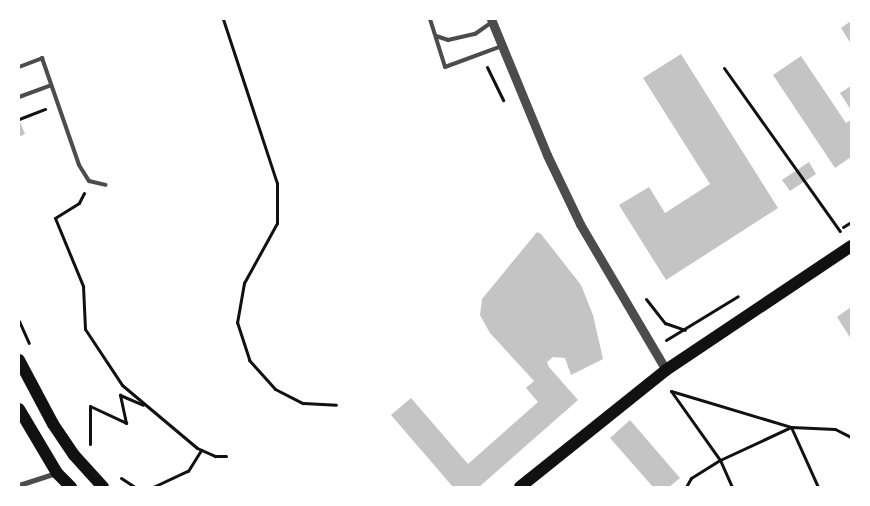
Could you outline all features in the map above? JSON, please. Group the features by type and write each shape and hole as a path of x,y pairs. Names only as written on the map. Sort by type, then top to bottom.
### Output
{"main road":[{"path":"520,487 666,370 848,242"},
{"path":"19,360 52,424 74,455 103,487"},
{"path":"19,409 57,473 71,487"}],"street":[{"path":"492,20 580,224 610,279 654,345 666,370"},
{"path":"19,485 57,473"}],"lane":[{"path":"430,19 445,67 502,46"},
{"path":"436,36 448,40 475,34 492,20"},
{"path":"19,67 42,58 50,86 79,165 90,182 106,185"},
{"path":"19,97 50,86"}],"path":[{"path":"223,19 277,184 277,223 244,283 237,322 249,360 274,389 303,403 336,404"},
{"path":"724,68 848,242"},
{"path":"19,119 57,104"},
{"path":"90,182 79,203 55,218 82,286 86,329 122,385 201,450 215,456 226,456"},
{"path":"831,235 851,222"},
{"path":"642,293 665,323 686,330"},
{"path":"654,345 686,330 742,293"},
{"path":"732,487 720,460 671,391 791,427 835,429 851,437"},
{"path":"90,448 90,406 126,423 120,395 146,406"},
{"path":"686,487 691,478 720,460 791,427"},
{"path":"791,427 818,487"},
{"path":"152,487 188,471 201,450"}],"building":[{"path":"851,21 851,44 841,28"},
{"path":"681,54 778,208 666,280 619,205 649,187 665,213 710,184 643,78"},
{"path":"801,56 846,123 851,120 851,157 835,168 773,75"},
{"path":"851,86 851,110 840,93"},
{"path":"19,123 25,134 19,137"},
{"path":"809,162 816,174 790,191 782,180"},
{"path":"537,232 541,234 581,285 593,315 603,359 571,375 565,358 553,357 547,362 549,367 578,400 479,487 453,487 391,415 411,398 468,464 538,402 526,388 534,381 490,333 480,315 482,299"},
{"path":"851,307 851,339 837,317"},
{"path":"630,420 680,478 669,487 653,487 610,438"}]}
